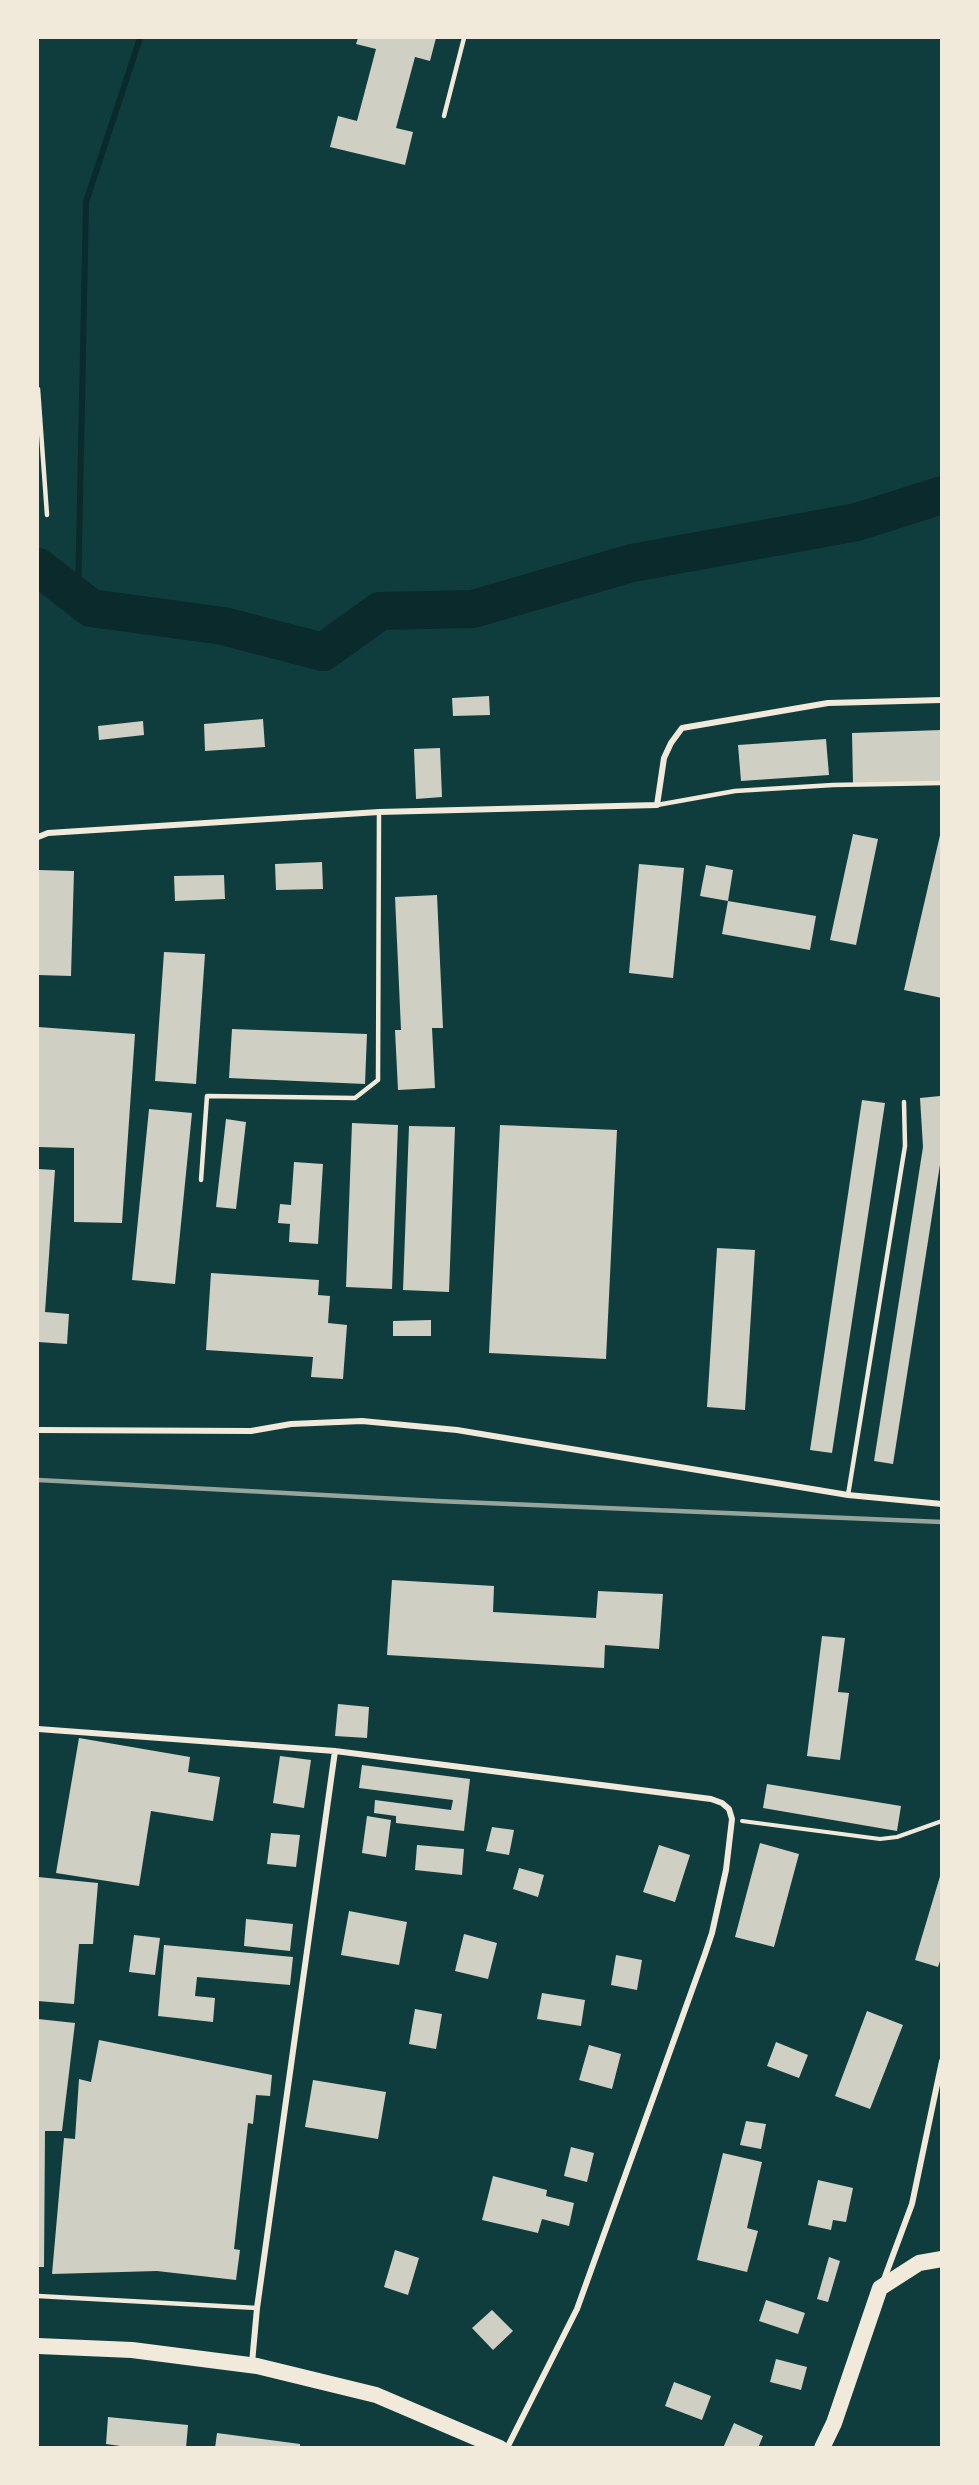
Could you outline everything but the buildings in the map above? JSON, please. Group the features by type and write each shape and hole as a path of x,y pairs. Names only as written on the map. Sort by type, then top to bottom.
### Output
{"highway":[{"path":"822,2448 834,2423 880,2288 919,2263 942,2259"},
{"path":"38,2346 132,2350 251,2365 376,2395 500,2448"}],"street":[{"path":"38,837 48,833 379,812 657,805 664,758 671,742 682,728 828,703 942,700"},
{"path":"38,1430 251,1431 291,1424 362,1421 457,1430 848,1495 942,1504"},
{"path":"38,1729 335,1751 711,1799 722,1803 729,1809 732,1819 726,1870 712,1934 577,2309 507,2448"},
{"path":"251,2365 335,1751"},
{"path":"880,2288 912,2204 942,2061"}],"lane":[{"path":"444,116 464,38"},
{"path":"38,389 47,514"},
{"path":"657,805 735,791 833,785 942,783"},
{"path":"201,1180 207,1096 355,1098 378,1080 379,812"},
{"path":"848,1495 905,1146 904,1102"},
{"path":"38,2296 257,2308"}],"path":[{"path":"732,1819 879,1839 897,1837 942,1821"}],"waterway":[{"path":"78,598 86,202 140,38"},
{"path":"38,567 91,608 223,626 323,652 380,611 473,609 632,563 857,522 942,495"}],"railway":[{"path":"38,1480 437,1501 942,1522"}]}
